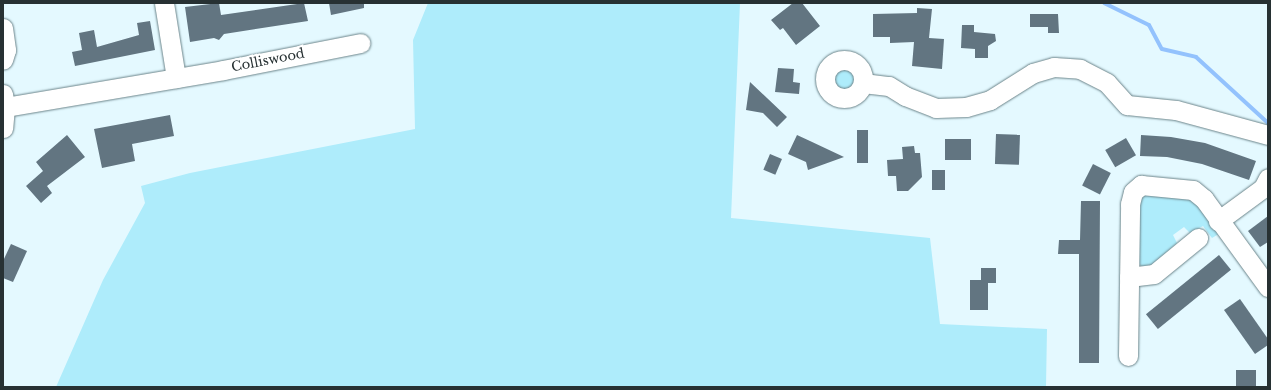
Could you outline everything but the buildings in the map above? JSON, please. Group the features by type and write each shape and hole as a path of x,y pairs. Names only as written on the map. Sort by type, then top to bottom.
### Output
{"street":[{"path":"164,3 176,78"},
{"path":"3,28 6,50 3,60"},
{"name":"Colliswood","path":"4,100 176,78 360,43"},
{"path":"863,83 889,86 905,96 936,108 966,107 990,100 1033,73 1054,67 1080,69 1107,82 1127,105 1176,110 1268,135"},
{"path":"3,128 4,100"},
{"path":"1218,221 1263,188 1268,178"},
{"path":"1128,356 1130,204 1133,192 1141,185 1192,190 1204,199 1218,221 1268,287"},
{"path":"1129,277 1154,274 1198,238"}],"shaded area":[{"path":"428,3 740,3 731,218 930,238 940,324 1047,329 1046,387 56,387 103,280 145,203 141,186 190,173 415,129 413,40"},
{"path":"844,67 849,68 855,74 855,84 849,90 844,91 839,90 833,84 832,79 833,74 839,68"},
{"path":"1140,194 1195,199 1222,232 1212,238 1203,226 1190,233 1184,227 1173,235 1177,243 1146,270 1136,261 1136,201"}],"waterway":[{"path":"1104,3 1149,25 1162,49 1196,57 1268,123"}]}
